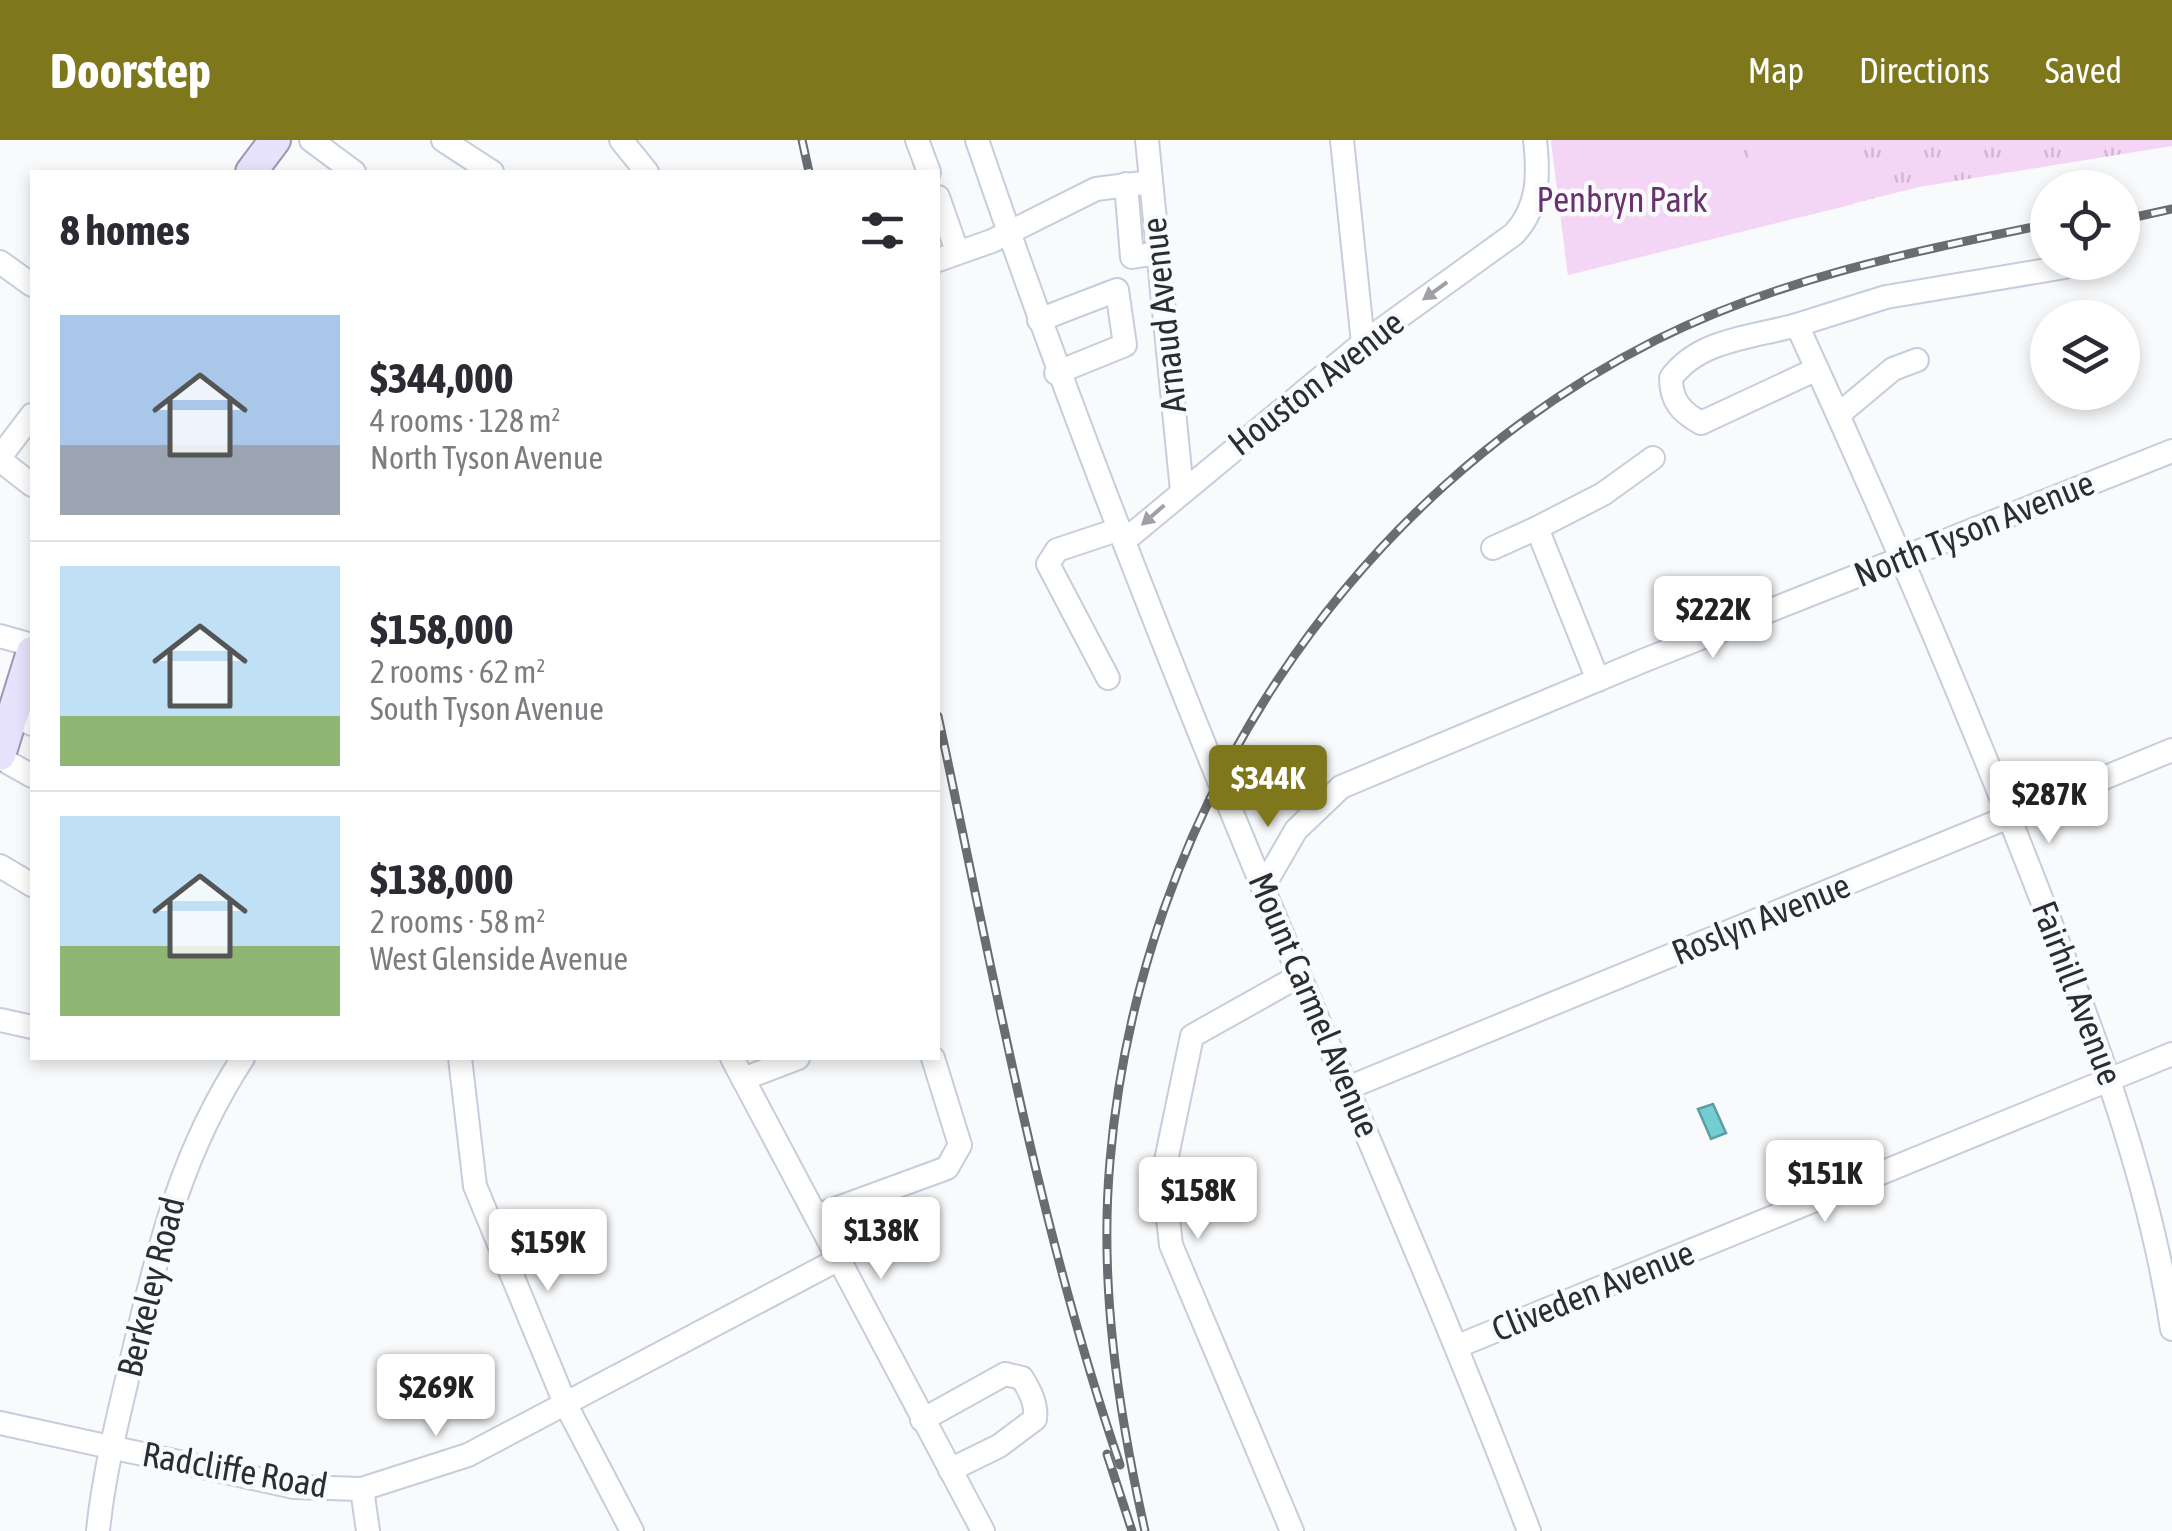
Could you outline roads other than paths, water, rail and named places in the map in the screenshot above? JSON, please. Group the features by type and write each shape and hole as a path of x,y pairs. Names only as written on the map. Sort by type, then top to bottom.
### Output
{"main road":[{"path":"252,170 275,140"},
{"path":"9,734 30,663"}],"street":[{"path":"310,140 351,170"},
{"path":"444,140 489,170"},
{"path":"621,140 644,170"},
{"path":"917,140 928,170"},
{"name":"Mount Carmel Avenue","path":"977,140 1056,373 1263,887 1458,1346 1529,1531"},
{"name":"Arnaud Avenue","path":"1147,140 1182,491"},
{"path":"1342,140 1363,343"},
{"name":"Houston Avenue","path":"1122,535 1363,343 1514,234 1526,221 1537,187 1535,140"},
{"path":"940,210 947,255 1096,189 1151,182"},
{"path":"1126,184 1132,257 1158,253"},
{"path":"0,262 30,284"},
{"path":"1817,369 1701,423 1675,401 1671,378 1686,360 1746,334 1797,324 1886,297 2030,273"},
{"path":"1040,320 1117,290 1125,345 1056,373"},
{"name":"Fairhill Avenue","path":"1797,324 2010,817 2112,1079 2152,1225 2172,1329"},
{"path":"1838,415 1894,369 1917,360"},
{"path":"30,418 0,459 30,483"},
{"name":"North Tyson Avenue","path":"1263,887 1296,830 1341,787 2172,451"},
{"path":"1493,548 1604,494 1653,458"},
{"path":"1537,528 1598,680"},
{"path":"1108,678 1048,564 1057,550 1122,535"},
{"path":"0,636 30,659"},
{"path":"9,734 30,772"},
{"name":"Roslyn Avenue","path":"1350,1087 2172,750"},
{"path":"0,866 30,884"},
{"path":"1292,1531 1171,1246 1163,1175 1192,1036 1300,976"},
{"path":"0,1020 30,1027"},
{"name":"Cliveden Avenue","path":"1458,1346 2172,1054"},
{"name":"Berkeley Road","path":"98,1531 111,1447 170,1206 210,1107 242,1060"},
{"path":"460,1060 476,1186 565,1403 632,1531"},
{"path":"733,1060 983,1531"},
{"path":"743,1080 793,1060"},
{"path":"816,1216 948,1168 960,1146 933,1060"},
{"name":"Radcliffe Road","path":"0,1423 294,1487 362,1488 468,1455 839,1259"},
{"path":"922,1420 1006,1374 1014,1374 1028,1387 1036,1409 1035,1419 999,1446 950,1470"},
{"path":"362,1488 368,1531"}],"water":[{"path":"1713,1104 1726,1133 1711,1139 1698,1109"}],"railway":[{"path":"802,140 809,170"},
{"path":"2140,216 2172,209"},
{"path":"1145,1531 1119,1393 1107,1254 1110,1161 1129,1033 1164,909 1214,791 1278,680 1355,578 1444,486 1545,406 1656,340 1750,300 1847,269 2030,228"},
{"path":"940,726 1040,1187 1120,1465"},
{"path":"1107,1454 1132,1531"}],"park label":[{"name":"Penbryn Park","path":"1622,200"}]}
